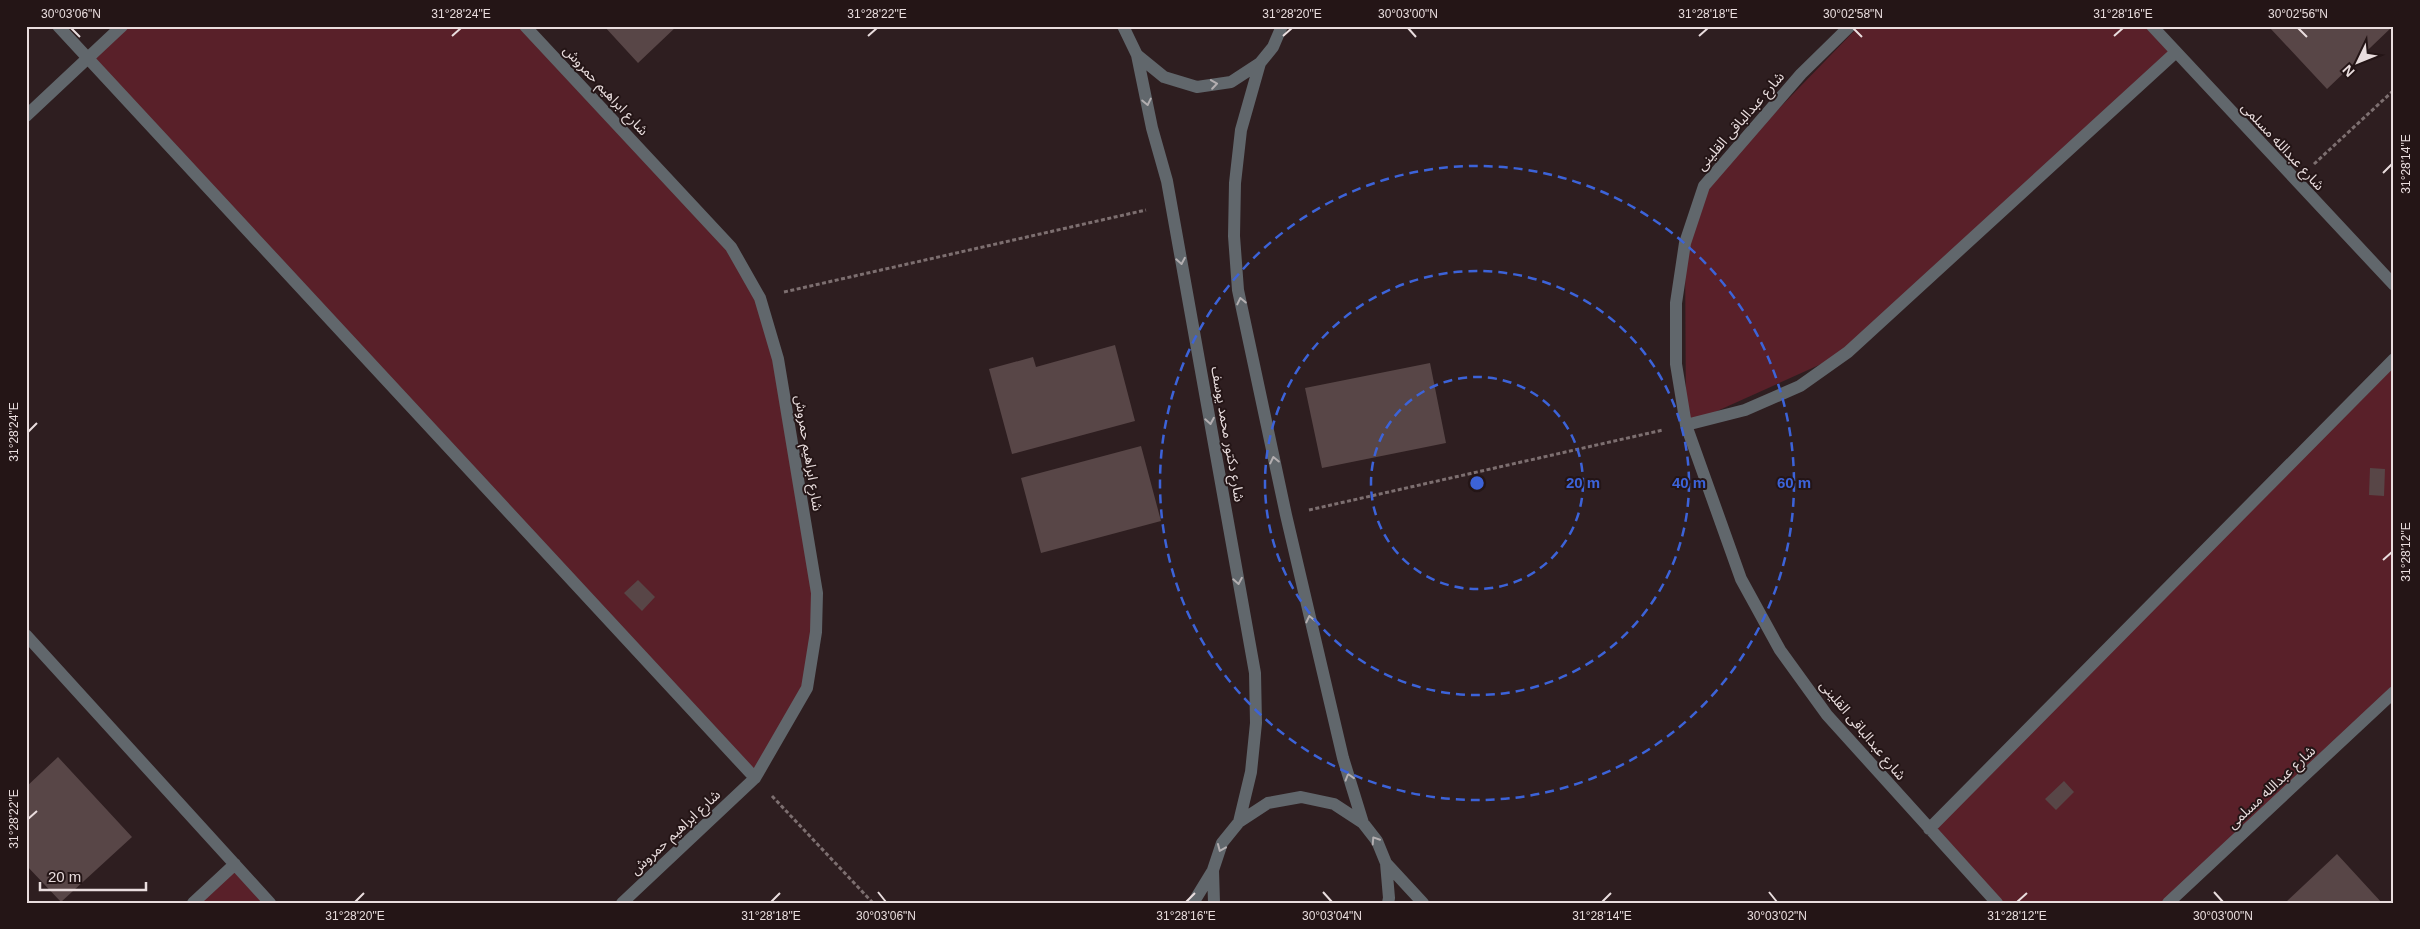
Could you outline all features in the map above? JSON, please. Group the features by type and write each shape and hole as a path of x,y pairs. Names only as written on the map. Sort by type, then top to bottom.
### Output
{"street":[{"path":"58,26 755,778"},
{"path":"26,116 122,26"},
{"name":"شارع ابراهيم حمروش","path":"525,26 731,247 760,298 778,359 817,592 816,622 807,688 755,778 622,903"},
{"path":"1123,26 1137,55 1164,77 1197,87 1231,82 1260,64 1273,47 1282,26"},
{"name":"شارع عبدالباقى القلينى","path":"1850,26 1801,74 1704,186 1685,243 1676,303 1676,364 1686,425 1741,580 1780,650 1827,715 1997,903"},
{"name":"شارع عبدالله مسلمى","path":"2152,26 2394,285"},
{"path":"1686,425 1745,410 1791,390 1848,352 2176,52"},
{"name":"شارع دكتور محمد يوسف","path":"1137,55 1171,204 1255,673 1256,723 1251,772 1239,822"},
{"path":"1260,64 1241,130 1235,183 1234,236 1238,290 1286,516 1343,758 1363,823"},
{"path":"1929,829 2394,359"},
{"path":"26,635 270,903"},
{"name":"شارع عبدالله مسلمى","path":"2168,903 2394,692"},
{"path":"1193,903 1213,870 1222,844 1239,822 1268,803 1301,797 1334,804 1363,823 1377,841 1386,863 1388,903"},
{"path":"1386,863 1424,903"},
{"path":"193,903 235,864"},
{"path":"1213,870 1214,903"}],"path":[{"path":"2295,181 2394,90"},
{"path":"760,298 1171,204"},
{"path":"1286,516 1686,425"},
{"path":"755,778 873,903"}],"shaded area":[{"path":"122,26 524,26 731,247 765,314 817,593 807,688 755,778 88,59"},
{"path":"1859,26 2152,26 2176,52 1848,352 1686,425 1685,243 1704,186"},
{"path":"2394,359 2394,692 2168,903 1997,903 1929,829"},
{"path":"235,864 270,903 193,903"}],"building":[{"path":"604,26 677,26 638,63"},
{"path":"2272,26 2393,26 2327,89 2270,28"},
{"path":"1115,345 1135,421 1012,454 989,369 1033,357 1036,367"},
{"path":"1430,363 1446,443 1322,468 1305,388"},
{"path":"1141,446 1161,521 1041,553 1021,478"},
{"path":"2370,468 2385,469 2384,496 2369,495"},
{"path":"638,580 655,597 642,611 624,593"},
{"path":"58,757 132,837 61,902 26,865 26,787"},
{"path":"2064,781 2074,792 2056,810 2045,799"},
{"path":"2337,854 2382,903 2285,903"}]}
